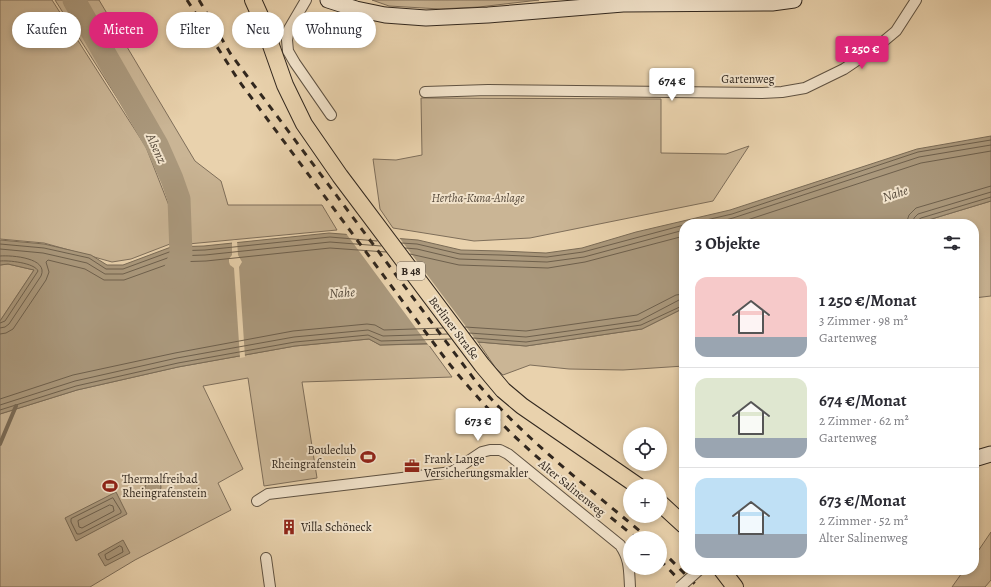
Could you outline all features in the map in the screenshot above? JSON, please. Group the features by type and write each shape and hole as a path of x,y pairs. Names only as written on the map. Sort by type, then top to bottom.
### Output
{"main road":[{"name":"Berliner Straße","path":"253,0 294,106 304,124 340,176 482,365 503,390 522,406 628,479"},
{"path":"328,0 385,15 426,18 488,15 623,4 772,3 794,0"},
{"path":"979,458 991,454"},
{"path":"667,509 679,520"},
{"path":"726,575 735,587"}],"street":[{"path":"306,0 289,29 287,40 288,51 330,115"},
{"name":"Gartenweg","path":"425,92 488,90 762,93 782,92 805,88 844,69 878,46 896,31 916,0"},
{"name":"Alter Salinenweg","path":"257,501 268,494 452,472 482,452 500,450 508,454 620,545 629,562 630,587"},
{"path":"266,558 270,587"},
{"path":"680,587 693,575"}],"green space":[{"path":"0,0 52,0 60,12 12,12 12,48 81,48 81,45 146,147 175,221 170,244 131,259 112,262 44,243 0,239"},
{"path":"55,0 99,0 106,12 89,12 89,48 128,48 195,161 221,181 228,205 322,205 337,230 188,244 176,242 177,220 149,148 81,41 81,12 63,12"},
{"path":"372,0 539,0 479,7 440,9 389,6"},
{"name":"Hertha-Kuna-Anlage","path":"421,98 661,99 661,153 726,154 749,146 713,201 530,238 474,241 393,228 380,209 373,159 396,160 422,155"},
{"path":"991,201 991,296 979,297 979,219 932,219"},
{"path":"8,264 34,270 0,321 0,265"},
{"path":"679,310 679,366 623,370 569,369 530,365 503,375 495,367 478,342 526,346 642,329"},
{"name":"Thermalfreibad Rheingrafenstein","path":"369,339 380,345 428,344 452,377 302,382 317,478 264,486 248,378 203,386 243,469 218,483 231,510 135,560 90,587 0,587 0,414 77,390 178,367 295,346"},
{"path":"991,532 991,580 985,587 952,587 960,575 979,575 979,550"}],"water":[{"name":"Nahe","path":"991,136 991,201 932,219 692,219 730,210 917,149"},
{"name":"Nahe","path":"679,222 679,310 642,329 526,346 478,342 380,345 369,339 295,346 178,367 77,390 0,414 0,321 34,270 8,264 0,265 0,240 44,244 91,255 107,265 123,265 171,247 204,246 329,233 418,240 461,250 546,253 582,248 636,232"},
{"path":"153,479 160,484 161,487 156,494 153,495 146,490 145,487 150,480"},
{"path":"116,492 127,514 76,541 65,518"},
{"path":"123,540 130,553 105,566 98,554"}],"pier":[{"path":"345,232 398,236 479,344 429,346"},
{"path":"237,240 238,255 242,262 239,267 245,357 240,358 234,268 229,262 232,255 232,241"}],"waterway":[{"name":"Alsenz","path":"74,0 157,145 172,179 179,199 181,254 173,277"},
{"path":"0,444 16,406"}],"railway":[{"path":"187,0 239,81 447,361 510,432 556,473 627,531"},
{"path":"199,0 230,53 477,383 538,445 639,531"},
{"path":"667,556 679,568"},
{"path":"667,567 686,587"},
{"path":"686,575 698,587"}],"place":[{"name":"Bouleclub Rheingrafenstein","path":"368,457"},
{"name":"Frank Lange Versicherungsmakler","path":"412,466"},
{"name":"Thermalfreibad Rheingrafenstein","path":"110,486"},
{"name":"Villa Schöneck","path":"289,527"}]}
